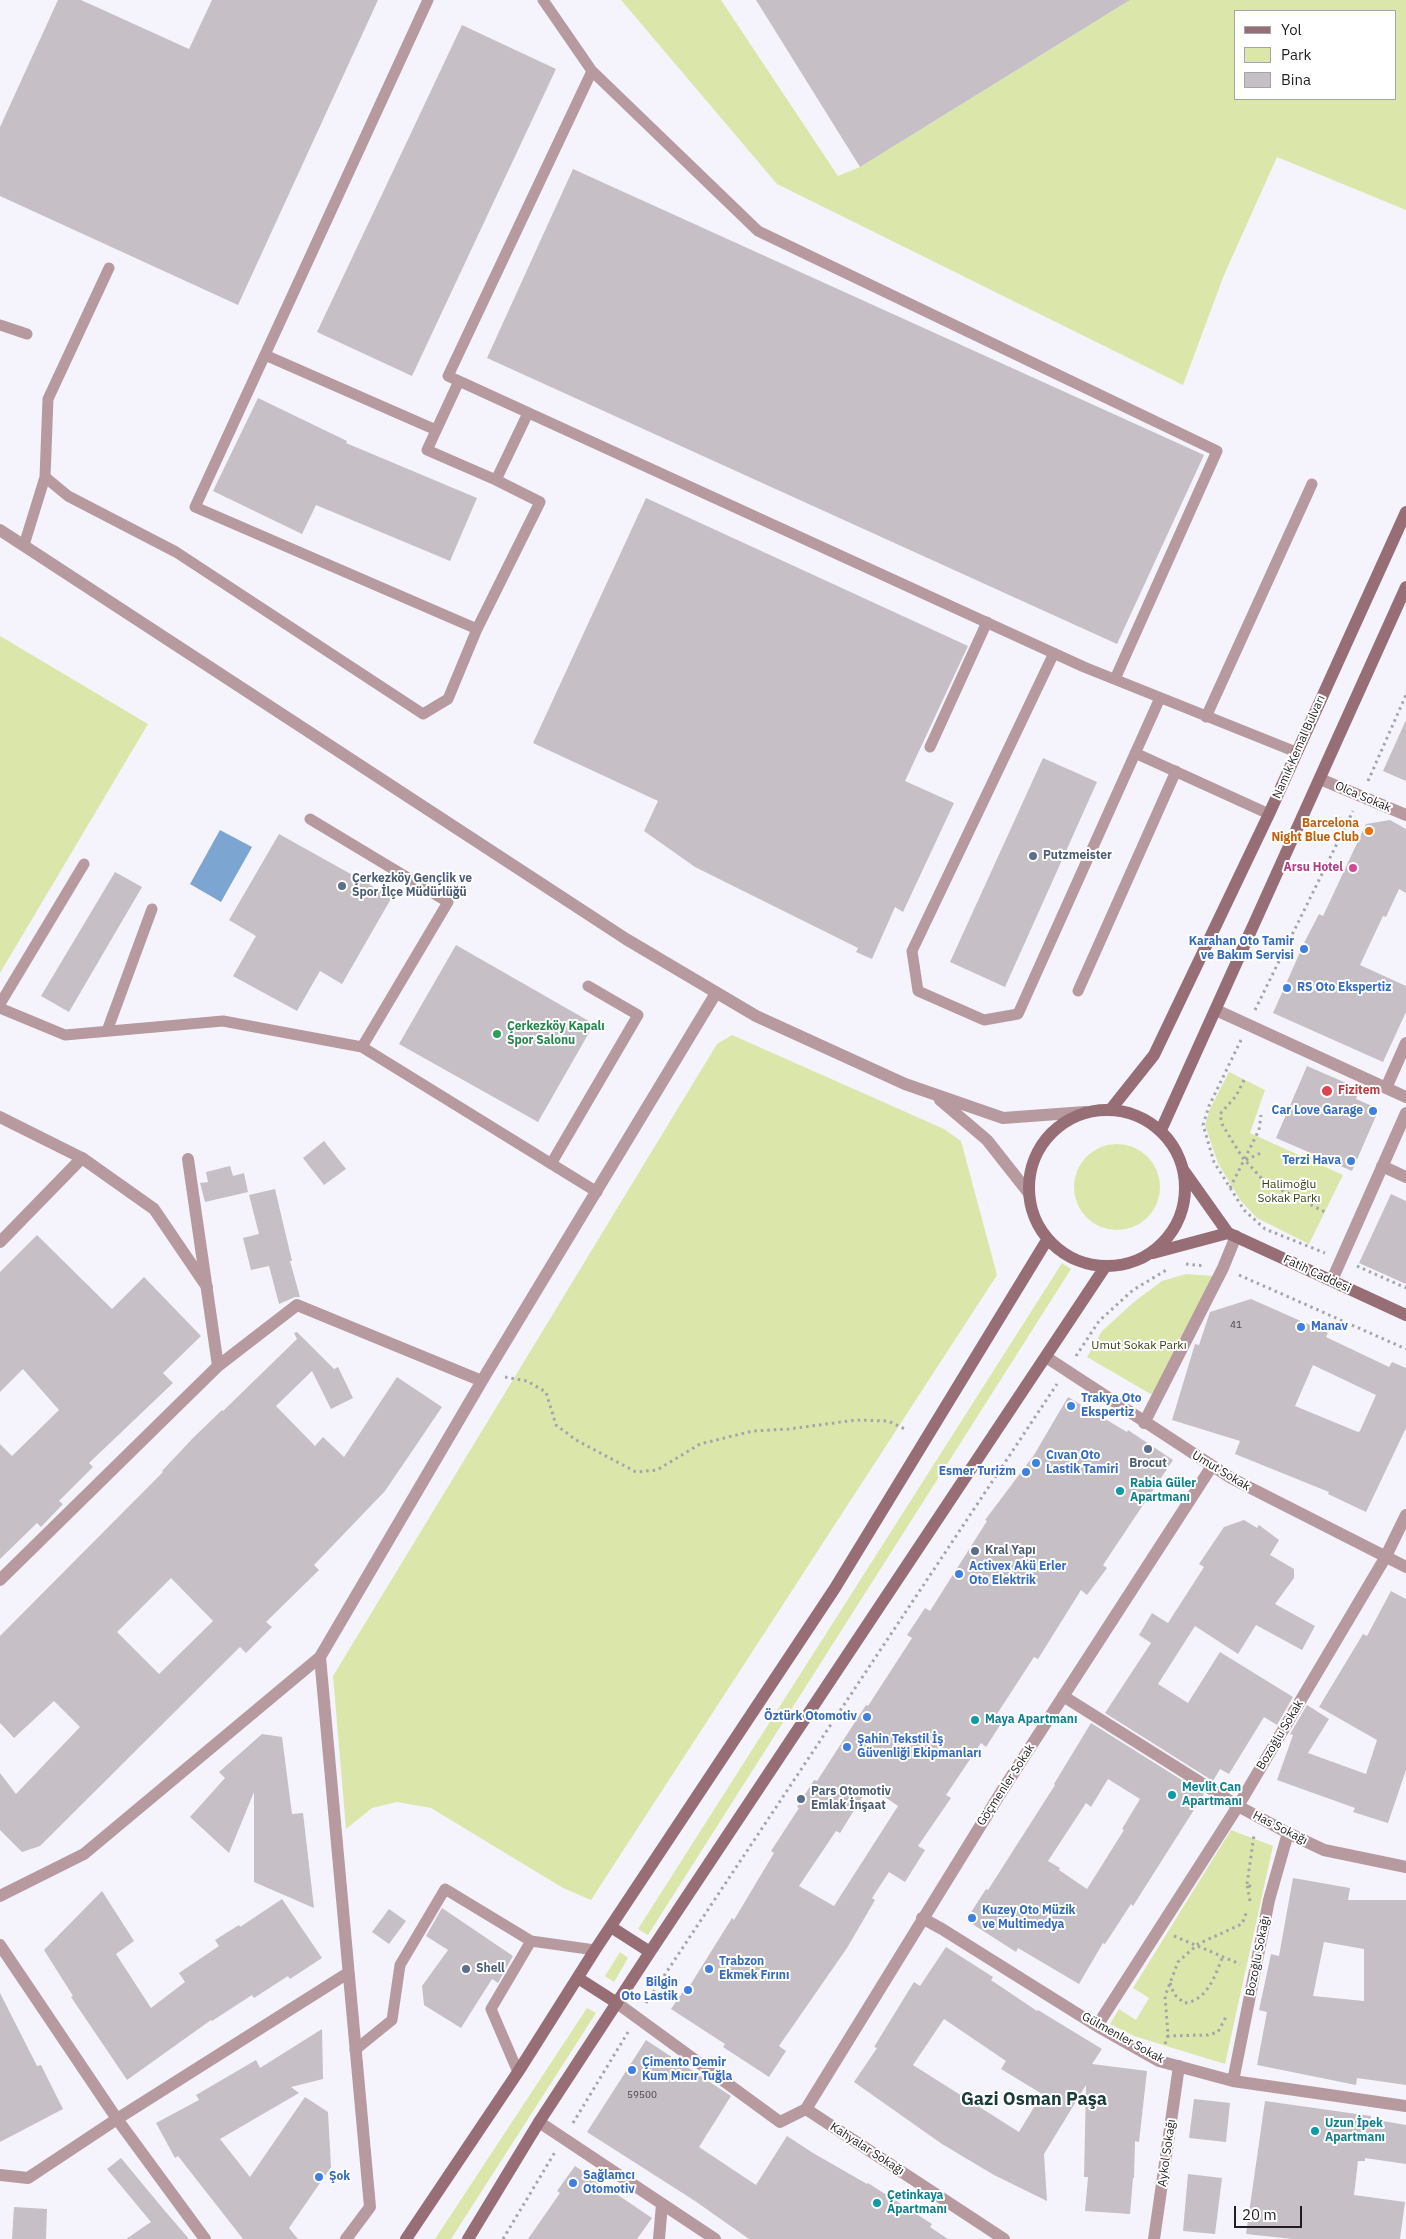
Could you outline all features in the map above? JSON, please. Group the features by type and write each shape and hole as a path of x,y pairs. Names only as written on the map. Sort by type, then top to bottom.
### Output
{"main road":[{"name":"Namık Kemal Bulvarı","path":"1111,1109 1154,1055 1269,814 1406,512"},
{"path":"1161,1130 1406,587"},
{"path":"1150,1254 1168,1238 1180,1218 1186,1195 1184,1171 1176,1148 1161,1130 1138,1115 1111,1109 1085,1112 1061,1123 1042,1142 1031,1165 1028,1192 1033,1217 1047,1240 1063,1253 1081,1263 1104,1267 1128,1264 1150,1254 1232,1235 1184,1171"},
{"name":"Fatih Caddesi","path":"1232,1235 1406,1315"},
{"path":"406,2239 518,2072 595,1950 835,1588 1047,1240"},
{"path":"468,2239 539,2122 650,1952 1104,1267"},
{"path":"611,1927 650,1952"},
{"path":"578,1978 617,2003"}],"street":[{"path":"0,530 617,933 756,1016 904,1084 1003,1118 1085,1112"},
{"name":"Olca Sokak","path":"1320,778 1406,815"},
{"path":"0,1896 84,1854 320,1657 484,1377 716,993"},
{"path":"1216,1010 1406,1097"},
{"path":"1386,1088 1406,1043"},
{"path":"934,1095 987,1140 1028,1192"},
{"path":"1332,1280 1406,1113"},
{"path":"0,1117 82,1158 154,1209 207,1287"},
{"path":"0,1242 82,1158"},
{"path":"188,1159 218,1366"},
{"path":"1382,1166 1406,1177"},
{"path":"1144,1423 1223,1268 1232,1235"},
{"path":"0,1580 218,1366 297,1305 484,1377"},
{"name":"Umut Sokak","path":"1046,1357 1067,1369 1144,1423 1231,1478 1406,1567"},
{"name":"Göçmenler Sokak","path":"806,2108 922,1918 1212,1466"},
{"name":"Bozoğlu Sokak","path":"1097,2026 1238,1806 1385,1558 1406,1515"},
{"path":"320,1657 370,2207 346,2239"},
{"name":"Has Sokağı","path":"1064,1696 1238,1806 1288,1833 1324,1850 1406,1867"},
{"name":"Bozoğlu Sokağı","path":"1233,2081 1269,1900 1288,1833"},
{"name":"Gülmenler Sokak","path":"922,1918 1097,2026 1159,2061 1233,2081 1406,2106"},
{"path":"0,1945 117,2119 205,2239"},
{"path":"0,2175 28,2178 117,2119 348,1973"},
{"path":"617,2003 780,2122 806,2108"},
{"name":"Aykol Sokağı","path":"1154,2239 1179,2066"},
{"name":"Kahyalar Sokağı","path":"806,2108 1004,2239"},
{"path":"539,2122 715,2239"},
{"path":"659,2239 662,2204"}],"lane":[{"path":"428,0 196,507 477,629"},
{"path":"543,0 592,71 758,231 1217,451 1115,679"},
{"path":"592,71 448,376 1054,653 1206,717 1296,752"},
{"path":"24,545 45,476 48,399 109,268"},
{"path":"0,325 28,334"},
{"path":"265,355 436,430"},
{"path":"45,476 68,496 176,552 423,714 448,699 477,629 540,502 496,480 427,450 460,381"},
{"path":"496,480 528,413"},
{"path":"1206,717 1312,484"},
{"path":"930,747 987,622"},
{"path":"1054,653 912,950 918,991 984,1020 1018,1014 1160,698"},
{"path":"1135,753 1269,814"},
{"path":"1078,991 1176,771"},
{"path":"310,819 448,902 362,1047"},
{"path":"0,1004 84,864"},
{"path":"107,1031 152,909"},
{"path":"551,1164 638,1015 588,986"},
{"path":"0,1008 65,1035 223,1021 362,1047 597,1192"},
{"path":"355,2050 392,2020 400,1965 445,1889 531,1941 595,1950"},
{"path":"518,2072 491,2009 531,1941"}],"path":[{"path":"1406,695 1361,796 1248,1024 1209,1106 1202,1125 1214,1162 1244,1210 1265,1229 1341,1258 1406,1288"},
{"path":"1244,1080 1236,1096 1220,1114 1222,1124 1245,1160 1264,1181 1326,1212"},
{"path":"1230,1188 1259,1130 1261,1115"},
{"path":"1245,1160 1263,1152"},
{"path":"1179,1266 1186,1264 1223,1268 1406,1349"},
{"path":"502,2239 637,2016 1099,1321 1133,1290 1171,1268"},
{"path":"484,1377 527,1381 546,1392 556,1425 576,1440 636,1472 657,1470 700,1444 753,1431 789,1429 856,1420 888,1421 907,1430"},
{"path":"1159,2061 1167,2036 1165,1996 1178,1962 1198,1944 1242,1924 1250,1904 1247,1884 1256,1816"},
{"path":"1247,1884 1269,1900"},
{"path":"1160,1930 1198,1944 1256,1971"},
{"path":"1170,1982 1174,1994 1184,2003 1195,2002 1208,1988 1223,1956"},
{"path":"1238,1972 1239,1963"},
{"path":"1167,2036 1208,2035 1218,2032 1232,2007"}],"green space":[{"path":"621,0 721,0 838,176 860,167 1130,0 1406,0 1406,210 1277,157 1224,275 1183,385 777,184"},
{"path":"0,636 148,724 0,973"},
{"path":"732,1035 944,1129 961,1141 997,1275 591,1900 563,1888 431,1808 397,1802 372,1808 346,1829 333,1676 717,1044"},
{"name":"Halimoğlu Sokak Parkı","path":"1229,1072 1265,1090 1250,1133 1343,1175 1309,1244 1257,1218 1241,1201 1218,1163 1205,1125 1210,1109"},
{"path":"1117,1144 1133,1147 1141,1151 1153,1163 1157,1171 1160,1187 1157,1203 1153,1211 1141,1223 1133,1227 1117,1230 1101,1227 1093,1223 1081,1211 1077,1203 1074,1187 1077,1171 1081,1163 1093,1151 1101,1147"},
{"path":"1062,1263 1071,1269 648,1935 638,1929"},
{"name":"Umut Sokak Parkı","path":"1186,1274 1213,1276 1154,1396 1087,1357 1102,1331 1134,1302 1162,1281"},
{"path":"1231,1830 1273,1846 1225,2064 1134,2036 1110,2024 1119,2009 1136,2020 1149,1998 1133,1988"},
{"path":"620,1952 628,1958 614,1982 605,1976"},
{"path":"587,2008 596,2013 451,2239 435,2239"}],"water":[{"path":"220,830 252,847 221,902 190,884"}],"building":[{"path":"58,0 81,0 189,49 212,0 378,0 238,305 0,196 0,127"},
{"path":"756,0 1130,0 860,167"},
{"path":"462,25 556,69 412,376 317,332"},
{"path":"573,169 1204,455 1117,644 487,358"},
{"path":"258,398 347,441 346,443 477,498 450,561 316,505 302,534 213,491"},
{"path":"646,498 968,646 905,781 954,803 903,912 895,907 872,959 856,952 858,948 695,867 644,831 658,801 533,743"},
{"path":"1406,720 1406,781 1383,771"},
{"path":"1043,758 1097,782 1005,987 950,962"},
{"path":"1390,820 1406,829 1406,893 1399,889 1386,917 1383,916 1360,965 1406,986 1406,1012 1383,1062 1273,1013 1305,941 1319,914 1323,916 1366,824"},
{"path":"279,834 392,897 342,984 320,971 297,1011 233,976 256,936 229,920"},
{"path":"115,872 142,887 69,1012 41,996"},
{"name":"Çerkezköy Kapalı Spor Salonu","path":"456,945 594,1024 538,1122 399,1044"},
{"path":"1307,1066 1360,1089 1356,1099 1379,1109 1352,1171 1276,1138"},
{"path":"324,1141 346,1169 324,1185 303,1158"},
{"path":"230,1166 233,1176 244,1173 248,1192 205,1202 200,1183 208,1182 206,1172"},
{"path":"275,1189 292,1261 290,1261 300,1297 295,1297 279,1304 269,1266 251,1270 243,1238 259,1234 249,1195"},
{"path":"1391,1194 1406,1201 1406,1284 1359,1263"},
{"path":"37,1235 112,1309 144,1277 201,1336 163,1373 173,1383 89,1463 93,1467 59,1501 63,1504 41,1527 37,1523 0,1559 0,1444 12,1456 59,1410 23,1369 0,1392 0,1272"},
{"path":"1251,1299 1328,1333 1326,1337 1389,1367 1392,1362 1406,1368 1406,1428 1366,1512 1328,1494 1329,1492 1235,1454 1240,1441 1172,1420 1195,1344 1199,1345 1210,1312","holes":["1313,1365 1376,1395 1358,1432 1295,1406"]},
{"path":"297,1332 334,1369 338,1367 353,1398 331,1409 312,1371 276,1406 315,1446 323,1437 344,1457 397,1377 442,1407 385,1491 314,1565 319,1570 266,1622 272,1627 246,1653 240,1647 40,1846 22,1852 0,1830 0,1773 16,1794 80,1727 54,1701 14,1738 0,1723 0,1636 163,1472 194,1437 297,1339 294,1333","holes":["171,1578 213,1621 159,1674 117,1632"]},
{"path":"1068,1397 1127,1432 1128,1430 1173,1460 1103,1565 1107,1568 1087,1595 1081,1590 1038,1659 1034,1657 997,1714 1004,1719 986,1747 981,1743 946,1795 951,1798 918,1846 925,1850 905,1882 889,1872 872,1898 875,1900 847,1948 779,2046 786,2051 769,2077 723,2047 725,2044 671,2009 687,1986 689,1987 732,1918 734,1920 774,1853 771,1851 799,1808 797,1807 814,1780 817,1781 912,1638 907,1635 925,1608 930,1611 987,1521 985,1520 1034,1455","holes":["869,1786 898,1806 834,1906 799,1886 836,1831 840,1833"]},
{"path":"1244,1520 1257,1528 1259,1525 1279,1540 1270,1555 1294,1569 1294,1578 1275,1604 1315,1626 1302,1650 1256,1625 1238,1654 1195,1626 1158,1684 1188,1703 1220,1652 1293,1697 1277,1725 1264,1717 1229,1774 1220,1769 1213,1781 1105,1713 1151,1643 1139,1635 1152,1613 1168,1623 1204,1567 1199,1564 1224,1527"},
{"path":"1391,1591 1406,1599 1406,1770 1388,1823 1353,1812 1355,1808 1277,1780 1293,1735 1290,1734 1307,1705 1329,1719 1308,1753 1366,1774 1377,1740 1319,1707 1363,1634 1367,1636"},
{"path":"1091,1723 1204,1794 1133,1906 1131,1904 1105,1944 1103,1943 1079,1984 1018,1948 1016,1952 966,1920 986,1889 988,1890","holes":["1108,1779 1140,1799 1122,1829 1124,1830 1087,1889 1048,1861 1086,1803 1091,1807"]},
{"path":"262,1734 282,1737 292,1814 303,1813 314,1908 254,1882 254,1792 229,1853 190,1817 225,1778 219,1772"},
{"path":"1293,1878 1350,1888 1348,1900 1406,1900 1406,2085 1357,2078 1356,2085 1257,2065 1267,2012 1259,2010 1271,1954 1279,1956","holes":["1324,1942 1364,1949 1364,2001 1313,1996"]},
{"path":"102,1891 134,1941 116,1954 151,2008 185,1982 179,1973 219,1946 215,1940 239,1925 240,1927 282,1899 322,1958 290,1979 288,1976 254,1998 252,1995 211,2020 127,2080 71,1997 73,1996 44,1950"},
{"path":"442,1908 513,1956 498,1983 492,1979 461,2028 424,2005 422,1986 448,1950 426,1936"},
{"path":"389,1909 406,1921 389,1944 372,1932"},
{"path":"946,1947 993,1977 991,1980 1037,2011 1102,2049 1092,2064 1147,2071 1139,2142 1135,2141 1134,2178 1130,2214 1085,2211 1088,2177 1084,2177 1086,2085 1044,2154 1047,2201 994,2175 942,2144 854,2082 877,2048 874,2047 914,1982 920,1986","holes":["944,2019 1006,2061 1001,2069 1042,2094 1019,2132 913,2065"]},
{"path":"0,1993 37,2066 41,2065 63,2109 0,2142"},
{"path":"322,2029 323,2079 291,2087 299,2093 220,2139 250,2177 305,2097 328,2112 331,2167 289,2228 298,2239 243,2239 178,2156 175,2158 156,2123 199,2100 196,2095 256,2060 260,2068"},
{"path":"646,2040 731,2096 699,2147 756,2185 787,2136 813,2153 868,2183 932,2224 930,2227 948,2239 749,2239 695,2201 587,2132"},
{"path":"1194,2099 1230,2103 1226,2142 1189,2138"},
{"path":"1265,2101 1371,2116 1371,2119 1406,2125 1406,2164 1365,2158 1365,2161 1358,2161 1354,2195 1405,2202 1400,2239 1293,2239 1246,2234"},
{"path":"121,2158 189,2239 126,2239 151,2222 107,2169"},
{"path":"575,2166 652,2218 637,2239 528,2239 560,2193 557,2191"},
{"path":"1188,2174 1222,2178 1215,2234 1183,2231"},
{"path":"14,2207 47,2209 46,2239 12,2239"}],"place":[{"name":"Barcelona Night Blue Club","path":"1369,831"},
{"name":"Putzmeister","path":"1033,856"},
{"name":"Arsu Hotel","path":"1353,868"},
{"name":"Çerkezköy Gençlik ve Spor İlçe Müdürlüğü","path":"342,886"},
{"name":"Karahan Oto Tamir ve Bakım Servisi","path":"1304,949"},
{"name":"RS Oto Ekspertiz","path":"1287,988"},
{"name":"Çerkezköy Kapalı Spor Salonu","path":"497,1034"},
{"name":"Fizitem","path":"1327,1091"},
{"name":"Car Love Garage","path":"1373,1111"},
{"name":"Terzi Hava","path":"1351,1161"},
{"name":"Manav","path":"1301,1327"},
{"name":"Trakya Oto Ekspertiz","path":"1071,1406"},
{"name":"Brocut","path":"1148,1449"},
{"name":"Cıvan Oto Lastik Tamiri","path":"1036,1463"},
{"name":"Esmer Turizm","path":"1026,1472"},
{"name":"Rabia Güler Apartmanı","path":"1120,1491"},
{"name":"Kral Yapı","path":"975,1551"},
{"name":"Activex Akü Erler Oto Elektrik","path":"959,1574"},
{"name":"Öztürk Otomotiv","path":"867,1717"},
{"name":"Maya Apartmanı","path":"975,1720"},
{"name":"Şahin Tekstil İş Güvenliği Ekipmanları","path":"847,1747"},
{"name":"Mevlit Can Apartmanı","path":"1172,1795"},
{"name":"Pars Otomotiv Emlak İnşaat","path":"801,1799"},
{"name":"Kuzey Oto Müzik ve Multimedya","path":"972,1918"},
{"name":"Shell","path":"466,1969"},
{"name":"Trabzon Ekmek Fırını","path":"709,1969"},
{"name":"Bilgin Oto Lastik","path":"688,1990"},
{"name":"Çimento Demir Kum Mıcır Tuğla","path":"632,2070"},
{"name":"Uzun İpek Apartmanı","path":"1315,2131"},
{"name":"Şok","path":"319,2177"},
{"name":"Sağlamcı Otomotiv","path":"573,2183"},
{"name":"Çetinkaya Apartmanı","path":"877,2203"}],"district":[{"name":"Gazi Osman Paşa","path":"1034,2100"}]}
